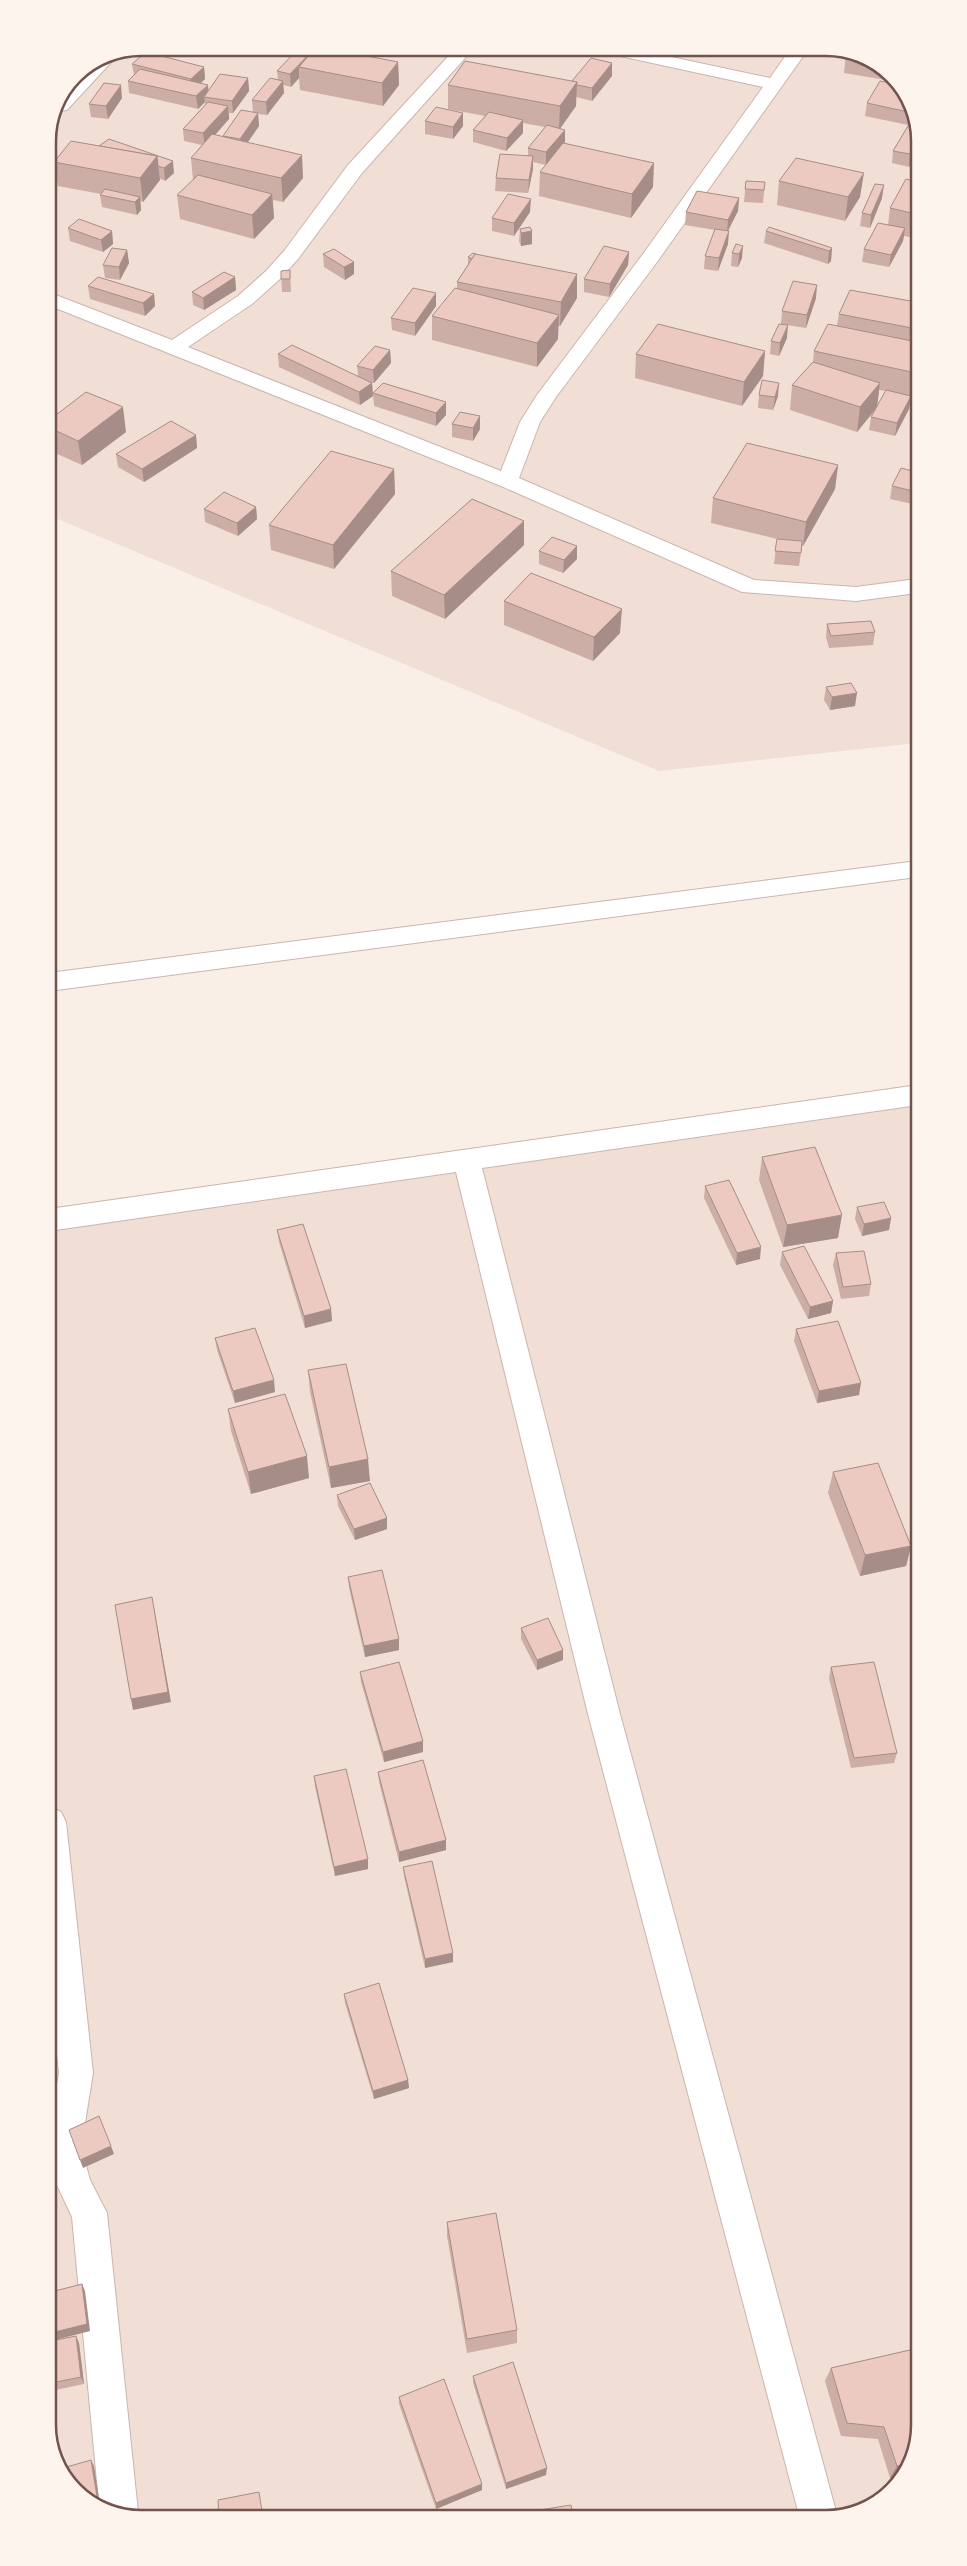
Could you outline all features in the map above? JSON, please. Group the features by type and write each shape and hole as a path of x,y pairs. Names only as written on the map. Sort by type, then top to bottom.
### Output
{"street":[{"path":"172,349 245,300 273,275 291,255 355,169 458,56"},
{"path":"643,56 774,84"},
{"path":"508,481 530,422 547,395 650,258 794,56"},
{"path":"70,96 92,73"},
{"path":"56,301 508,481 750,587 856,594 911,587"},
{"path":"56,981 911,871"},
{"path":"56,1219 911,1097"},
{"path":"467,1161 604,1714 817,2510"},
{"path":"56,1880 76,2073 70,2109 67,2155 74,2184 90,2213 118,2506"}],"shaded area":[{"path":"142,56 831,56 853,61 868,68 890,85 904,109 908,120 911,142 911,744 659,771 56,518 56,136 65,104 85,77 114,61"},
{"path":"911,1095 911,2424 906,2452 899,2467 886,2485 873,2495 847,2507 825,2510 136,2510 120,2507 99,2498 85,2489 68,2467 59,2446 56,2424 56,1216"}],"building":[{"path":"141,56 161,56 204,67 191,79 132,64"},
{"path":"291,56 307,56 290,74 277,71"},
{"path":"308,56 367,56 398,62 382,83 299,67"},
{"path":"591,58 612,63 592,88 577,85 577,82 572,81"},
{"path":"465,61 577,82 560,106 448,85"},
{"path":"140,69 208,85 196,96 128,81"},
{"path":"220,74 248,78 232,101 204,97"},
{"path":"270,78 283,81 266,102 252,100"},
{"path":"880,81 887,83 896,94 905,111 867,103"},
{"path":"104,83 121,85 106,106 89,104"},
{"path":"208,102 228,106 203,133 183,129"},
{"path":"436,107 463,113 453,127 425,121"},
{"path":"241,110 258,113 240,139 223,136"},
{"path":"489,112 523,120 507,138 473,130"},
{"path":"547,125 565,130 546,152 528,148"},
{"path":"909,125 911,152 910,154 893,151"},
{"path":"212,134 302,155 281,178 191,158"},
{"path":"109,139 173,161 164,168 158,166 157,156 99,146"},
{"path":"71,141 157,156 140,178 56,162 56,160"},
{"path":"563,143 654,163 632,194 540,172"},
{"path":"500,154 533,156 529,180 496,178"},
{"path":"796,158 864,173 848,197 779,181"},
{"path":"198,175 272,194 252,215 177,195"},
{"path":"906,179 911,180 911,213 890,208"},
{"path":"746,181 765,182 764,190 745,189"},
{"path":"875,184 884,185 871,215 862,213"},
{"path":"105,189 140,197 135,202 100,195"},
{"path":"697,191 739,198 728,220 686,212"},
{"path":"508,194 531,199 514,223 492,218"},
{"path":"79,219 112,231 101,240 68,228"},
{"path":"878,223 905,228 891,255 864,249"},
{"path":"530,227 532,231 521,233 520,229"},
{"path":"769,227 832,248 829,251 766,231"},
{"path":"715,229 729,231 719,258 705,256"},
{"path":"736,244 743,246 739,254 732,253"},
{"path":"604,246 629,252 610,284 584,279"},
{"path":"112,248 127,250 119,267 103,265"},
{"path":"334,249 354,262 344,267 323,254"},
{"path":"473,253 478,255 475,254 472,259 468,257"},
{"path":"475,254 577,274 561,302 457,282"},
{"path":"290,270 290,279 281,279 281,271"},
{"path":"224,272 235,277 203,298 192,292"},
{"path":"98,277 154,294 143,303 88,286"},
{"path":"793,281 817,285 807,315 782,311"},
{"path":"413,288 436,293 415,323 391,318"},
{"path":"455,288 559,315 537,343 432,316"},
{"path":"850,290 911,301 911,328 839,314"},
{"path":"658,324 765,351 744,382 636,354"},
{"path":"779,324 788,325 780,343 771,341"},
{"path":"828,324 911,341 911,372 814,351"},
{"path":"292,345 372,383 359,392 278,354"},
{"path":"375,346 390,350 373,370 357,366"},
{"path":"813,362 880,383 860,407 792,385"},
{"path":"762,380 779,383 775,397 759,395"},
{"path":"383,383 446,402 436,413 373,393"},
{"path":"886,390 911,396 897,423 871,417"},
{"path":"86,392 123,407 78,441 56,431 56,415"},
{"path":"460,412 480,416 473,428 452,424"},
{"path":"171,421 196,435 142,469 116,454"},
{"path":"747,443 838,465 806,522 713,498"},
{"path":"331,451 394,469 333,545 269,525"},
{"path":"901,468 911,470 911,491 892,486"},
{"path":"224,492 256,507 237,523 204,509"},
{"path":"472,499 524,521 444,595 391,571"},
{"path":"552,537 577,546 564,560 539,551"},
{"path":"777,539 802,541 801,553 775,551"},
{"path":"531,573 622,609 594,637 504,601"},
{"path":"871,621 875,632 831,636 827,624"},
{"path":"851,683 857,693 832,697 826,687"},
{"path":"815,1147 842,1215 787,1225 762,1157"},
{"path":"729,1180 761,1247 737,1253 705,1186"},
{"path":"884,1202 891,1218 864,1224 857,1207"},
{"path":"303,1224 331,1309 304,1316 277,1230"},
{"path":"804,1246 833,1301 810,1307 782,1252"},
{"path":"864,1251 871,1284 843,1287 836,1253"},
{"path":"838,1321 861,1383 819,1391 796,1329"},
{"path":"255,1328 274,1380 233,1391 215,1338"},
{"path":"346,1364 368,1459 329,1467 308,1370"},
{"path":"285,1394 307,1456 248,1472 228,1409"},
{"path":"878,1463 911,1546 865,1555 833,1472"},
{"path":"370,1483 387,1518 354,1529 337,1495"},
{"path":"382,1570 399,1639 364,1646 348,1577"},
{"path":"152,1597 168,1692 131,1699 115,1605"},
{"path":"548,1618 563,1650 537,1660 521,1628"},
{"path":"399,1662 423,1741 383,1752 360,1672"},
{"path":"874,1662 897,1753 854,1758 831,1667"},
{"path":"423,1760 446,1840 399,1852 378,1772"},
{"path":"346,1769 368,1859 334,1867 314,1776"},
{"path":"432,1861 453,1953 425,1959 403,1867"},
{"path":"379,1983 408,2080 373,2091 344,1994"},
{"path":"99,2116 111,2146 80,2160 69,2130"},
{"path":"496,2213 517,2330 467,2339 447,2222"},
{"path":"82,2284 87,2324 56,2332 56,2291"},
{"path":"76,2336 81,2377 56,2382 56,2340"},
{"path":"910,2350 911,2424 906,2452 900,2465 897,2466 884,2427 847,2423 831,2368"},
{"path":"513,2362 547,2468 506,2483 473,2376"},
{"path":"444,2379 482,2484 436,2503 399,2397"},
{"path":"91,2460 97,2497 85,2489 68,2467"},
{"path":"259,2492 262,2510 219,2510 218,2500"},
{"path":"571,2505 572,2510 539,2510"}]}
